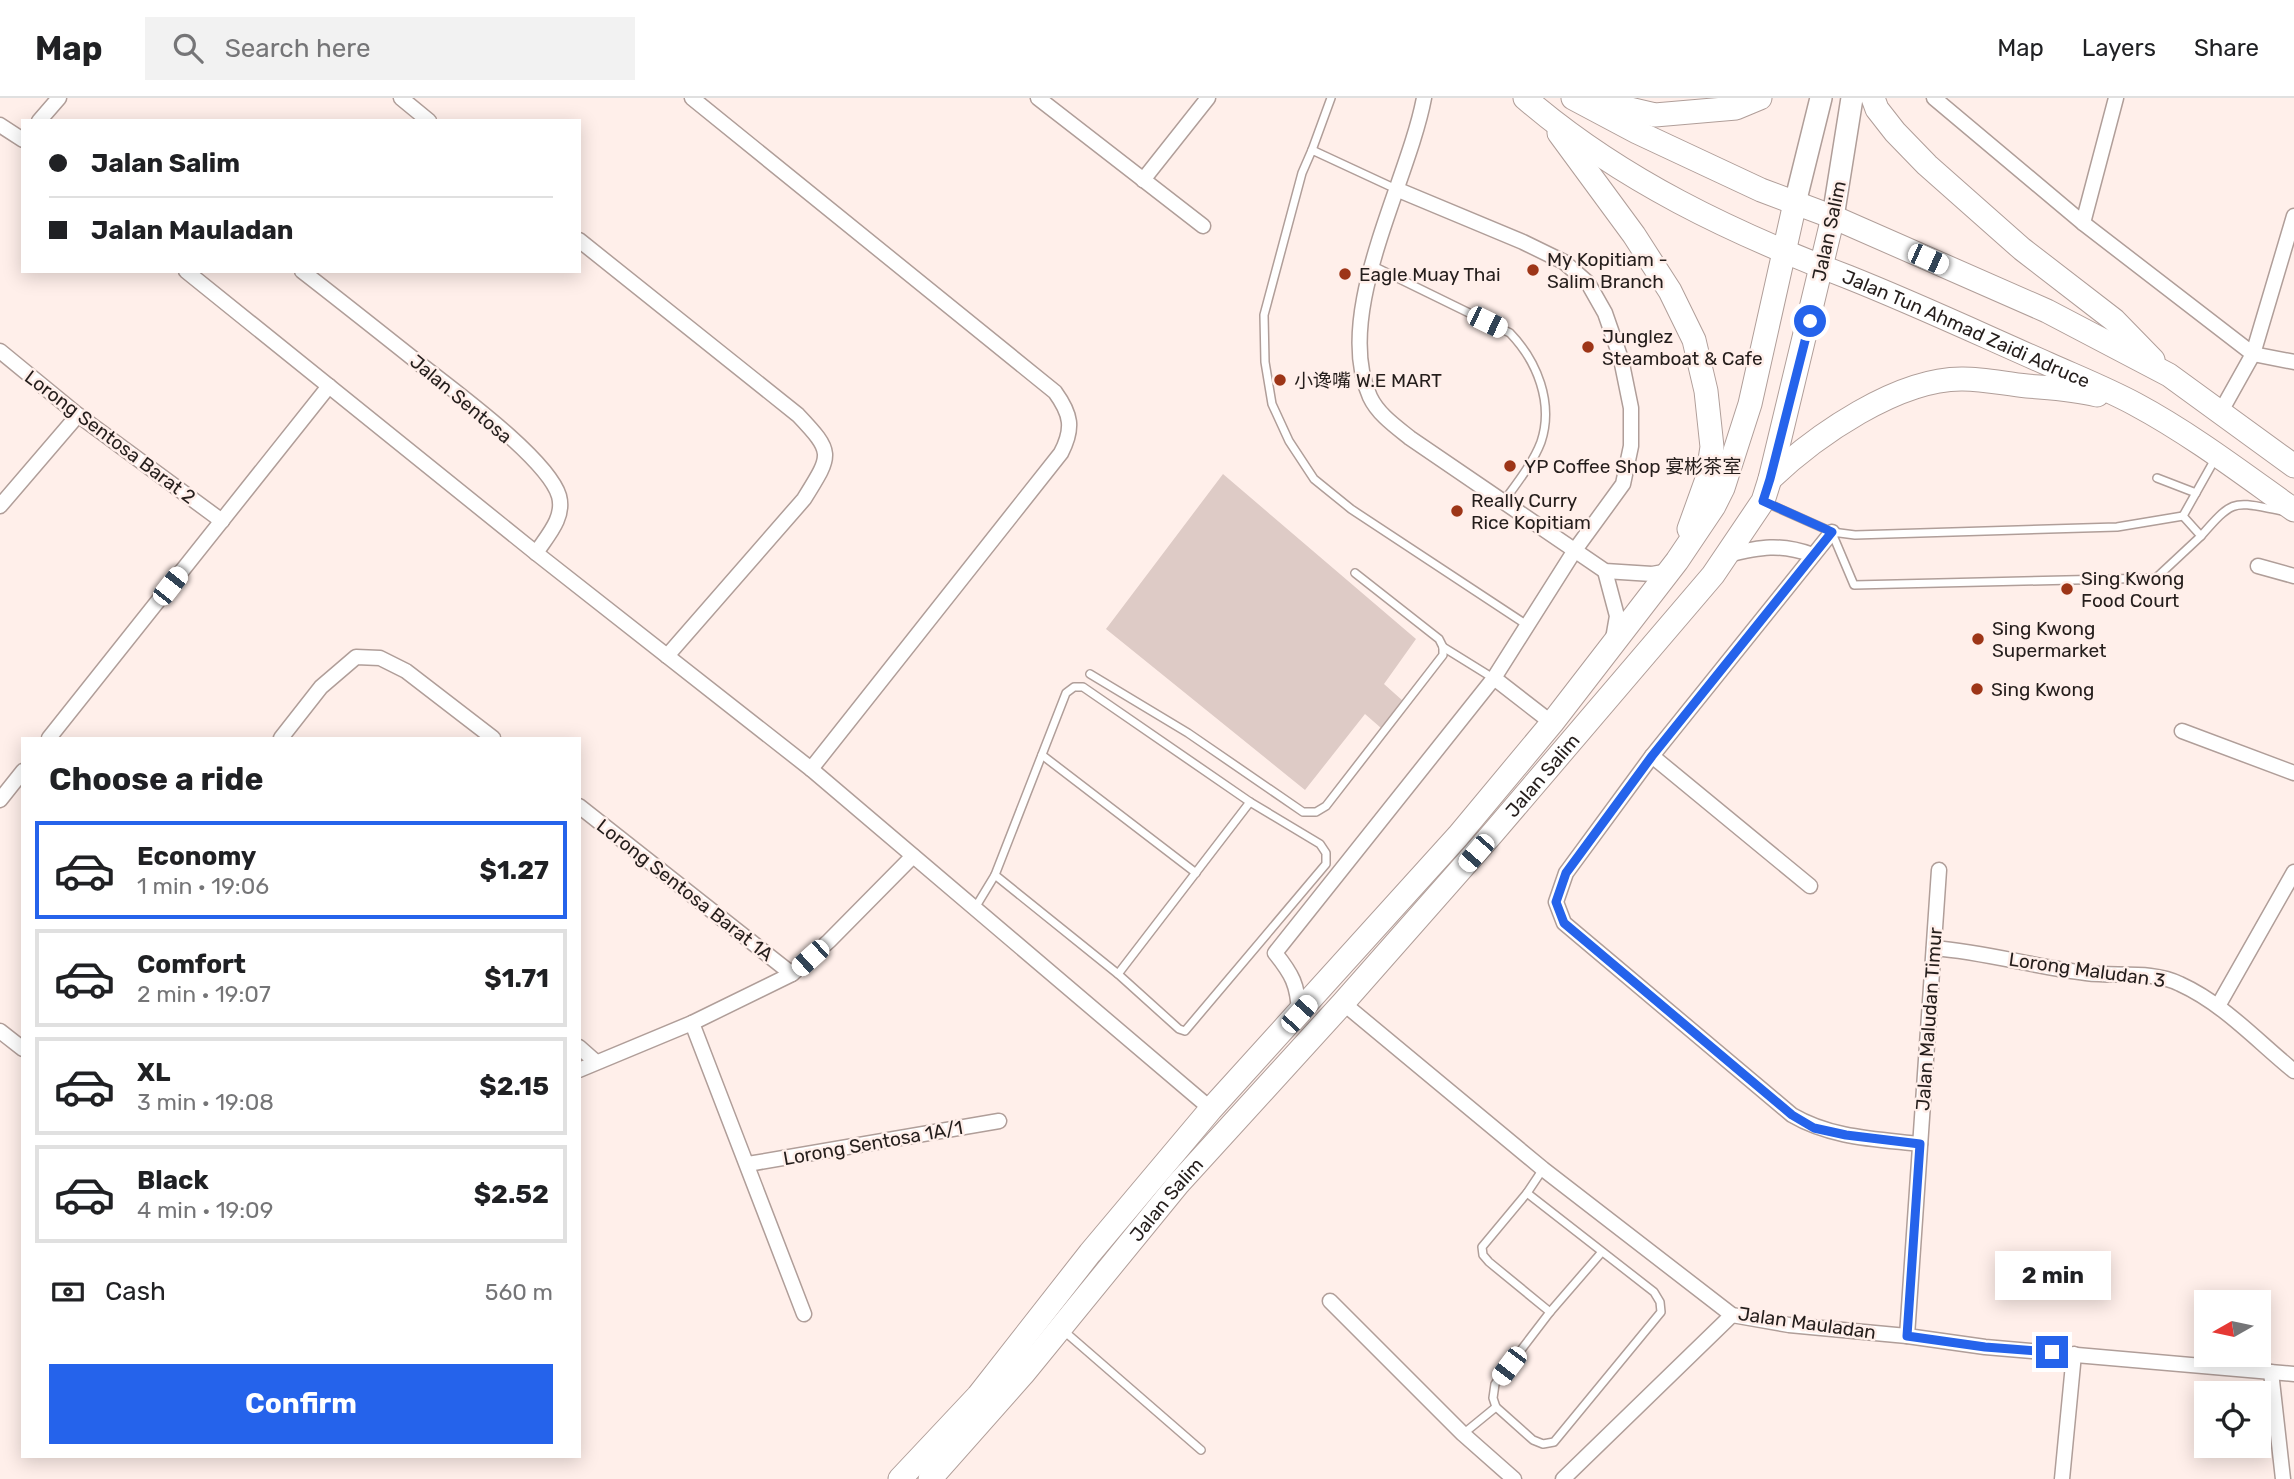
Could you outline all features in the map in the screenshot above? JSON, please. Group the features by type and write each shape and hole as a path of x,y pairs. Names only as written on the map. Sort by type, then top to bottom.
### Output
{"main road":[{"name":"Jalan Tun Ahmad Zaidi Adruce","path":"1525,98 1547,117 1638,181 1783,252 1985,336 2134,404 2218,455 2294,512"},
{"path":"1573,98 1637,132 1761,190 1833,218 2048,312 2169,375"},
{"path":"1583,98 1655,115 1735,108 1760,98"},
{"path":"1873,98 1877,109 1895,132 1927,165 2022,248 2113,320 2169,375 2294,467"},
{"path":"1547,117 1634,235 1670,291 1693,340 1706,391 1712,447 1707,479 1673,566"},
{"name":"Jalan Salim","path":"901,1479 978,1396 1090,1253 1211,1110 1458,836 1552,723 1673,566 1714,506 1723,488 1751,404 1795,203"},
{"name":"Jalan Salim","path":"930,1479 1023,1374 1178,1184 1492,834 1713,575 1763,501 1833,218"},
{"path":"1770,479 1833,427 1878,402 1929,383 1962,379 2091,393 2134,404"}],"street":[{"path":"41,119 59,98"},
{"path":"401,98 427,119"},
{"path":"692,98 1055,392 1070,418 1069,438 1061,453 811,769"},
{"path":"1038,98 1203,226"},
{"path":"1143,180 1208,98"},
{"name":"Jalan Salim","path":"1795,203 1821,98"},
{"name":"Jalan Salim","path":"1833,218 1852,98"},
{"path":"1934,98 2084,223 2253,354 2294,362"},
{"path":"2084,223 2116,98"},
{"path":"1423,100 1365,293 1358,336 1361,371 1370,399 1386,418 1410,438 1605,571 1652,574 1673,566"},
{"path":"0,125 21,139"},
{"path":"1299,1014 1298,990 1289,970 1275,953 1494,678 1575,550 1623,484 1631,446 1631,408 1621,359 1605,313 1588,283 1564,262 1396,189"},
{"path":"2220,413 2253,354 2294,216"},
{"path":"581,242 798,415 821,439 827,453 823,469 804,499 667,656"},
{"path":"188,273 536,553 811,769 1211,1110"},
{"name":"Jalan Sentosa","path":"305,273 492,421 549,476 559,496 561,512 558,521 536,553"},
{"name":"Lorong Sentosa Barat 2","path":"0,351 78,415 222,521"},
{"path":"50,737 329,386"},
{"path":"0,506 78,415"},
{"path":"1832,532 1652,756 1566,873 1556,902 1564,923 1792,1115 1814,1128 1846,1135 1920,1144"},
{"path":"1727,555 1765,546 1796,549 1813,555"},
{"path":"2258,566 2294,576"},
{"path":"1605,571 1617,616 1612,644"},
{"path":"282,737 321,687 356,657 380,658 406,671 492,737"},
{"path":"1494,678 1552,723"},
{"path":"2182,731 2294,773"},
{"path":"1652,756 1810,886"},
{"path":"0,800 21,774"},
{"name":"Lorong Sentosa Barat 1A","path":"581,808 792,974"},
{"path":"581,1069 692,1023 792,974 829,941 913,856"},
{"name":"Jalan Maludan Timur","path":"1907,1336 1939,870"},
{"path":"2218,1006 2294,872"},
{"name":"Lorong Maludan 3","path":"1934,948 2088,973 2166,978 2218,1006 2294,1071"},
{"name":"Jalan Mauladan","path":"1343,1003 1544,1169 1732,1315 1789,1325 1907,1336 1985,1347 2294,1374"},
{"path":"692,1023 804,1314"},
{"path":"0,1031 21,1047"},
{"path":"581,1049 596,1062"},
{"name":"Lorong Sentosa 1A/1","path":"747,1164 999,1121"},
{"path":"1330,1301 1463,1434 1514,1479"},
{"path":"1563,1479 1732,1315"},
{"path":"2062,1479 2074,1354"},
{"path":"2271,1372 2283,1479"}],"lane":[{"path":"1331,98 1302,173 1264,315 1265,362 1272,404 1289,441 1314,479 1351,509 1527,625"},
{"path":"1312,150 1396,189"},
{"path":"1373,266 1510,333 1526,349 1541,384 1546,415 1541,442 1523,475 1503,502"},
{"path":"2183,516 2218,455"},
{"path":"2157,478 2196,493"},
{"path":"1763,501 1832,532 1866,536 2107,527 2183,516"},
{"path":"1832,532 1854,585 2156,578 2201,536 2226,508 2242,504 2294,512"},
{"path":"2183,516 2201,536"},
{"path":"1090,674 1188,733 1303,812 1316,812 1326,806 1443,655 1439,639 1355,573"},
{"path":"1443,647 1494,678"},
{"path":"975,908 995,876 1066,693 1074,687 1083,687 1250,803 1320,844 1326,853 1326,863 1185,1031 1179,1029 1118,974 995,876"},
{"path":"1042,755 1196,873"},
{"path":"1118,974 1250,803"},
{"path":"1261,942 1275,953"},
{"path":"1544,1169 1482,1247 1483,1255 1550,1312"},
{"path":"1527,1193 1654,1292 1660,1302 1661,1312 1554,1442 1542,1444 1533,1440 1496,1407 1493,1398 1495,1384 1550,1312 1601,1253"},
{"path":"1061,1328 1201,1450"},
{"path":"1463,1434 1496,1407"}],"building":[{"path":"1223,474 1416,639 1384,684 1403,701 1381,728 1365,714 1305,790 1106,629"}],"place":[{"name":"My Kopitiam - Salim Branch","path":"1533,270"},
{"name":"Eagle Muay Thai","path":"1345,274"},
{"name":"Junglez Steamboat & Cafe","path":"1588,347"},
{"name":"小谗嘴 W.E MART","path":"1280,380"},
{"name":"YP Coffee Shop 宴彬茶室","path":"1510,466"},
{"name":"Really Curry Rice Kopitiam","path":"1457,511"},
{"name":"Sing Kwong Food Court","path":"2067,589"},
{"name":"Sing Kwong Supermarket","path":"1978,639"},
{"name":"Sing Kwong","path":"1977,689"}],"route":[{"path":"1810,321 1763,501 1832,532 1652,756 1566,873 1556,902 1564,923 1792,1115 1814,1128 1846,1135 1920,1144 1907,1336 1985,1347 2052,1352"}]}
